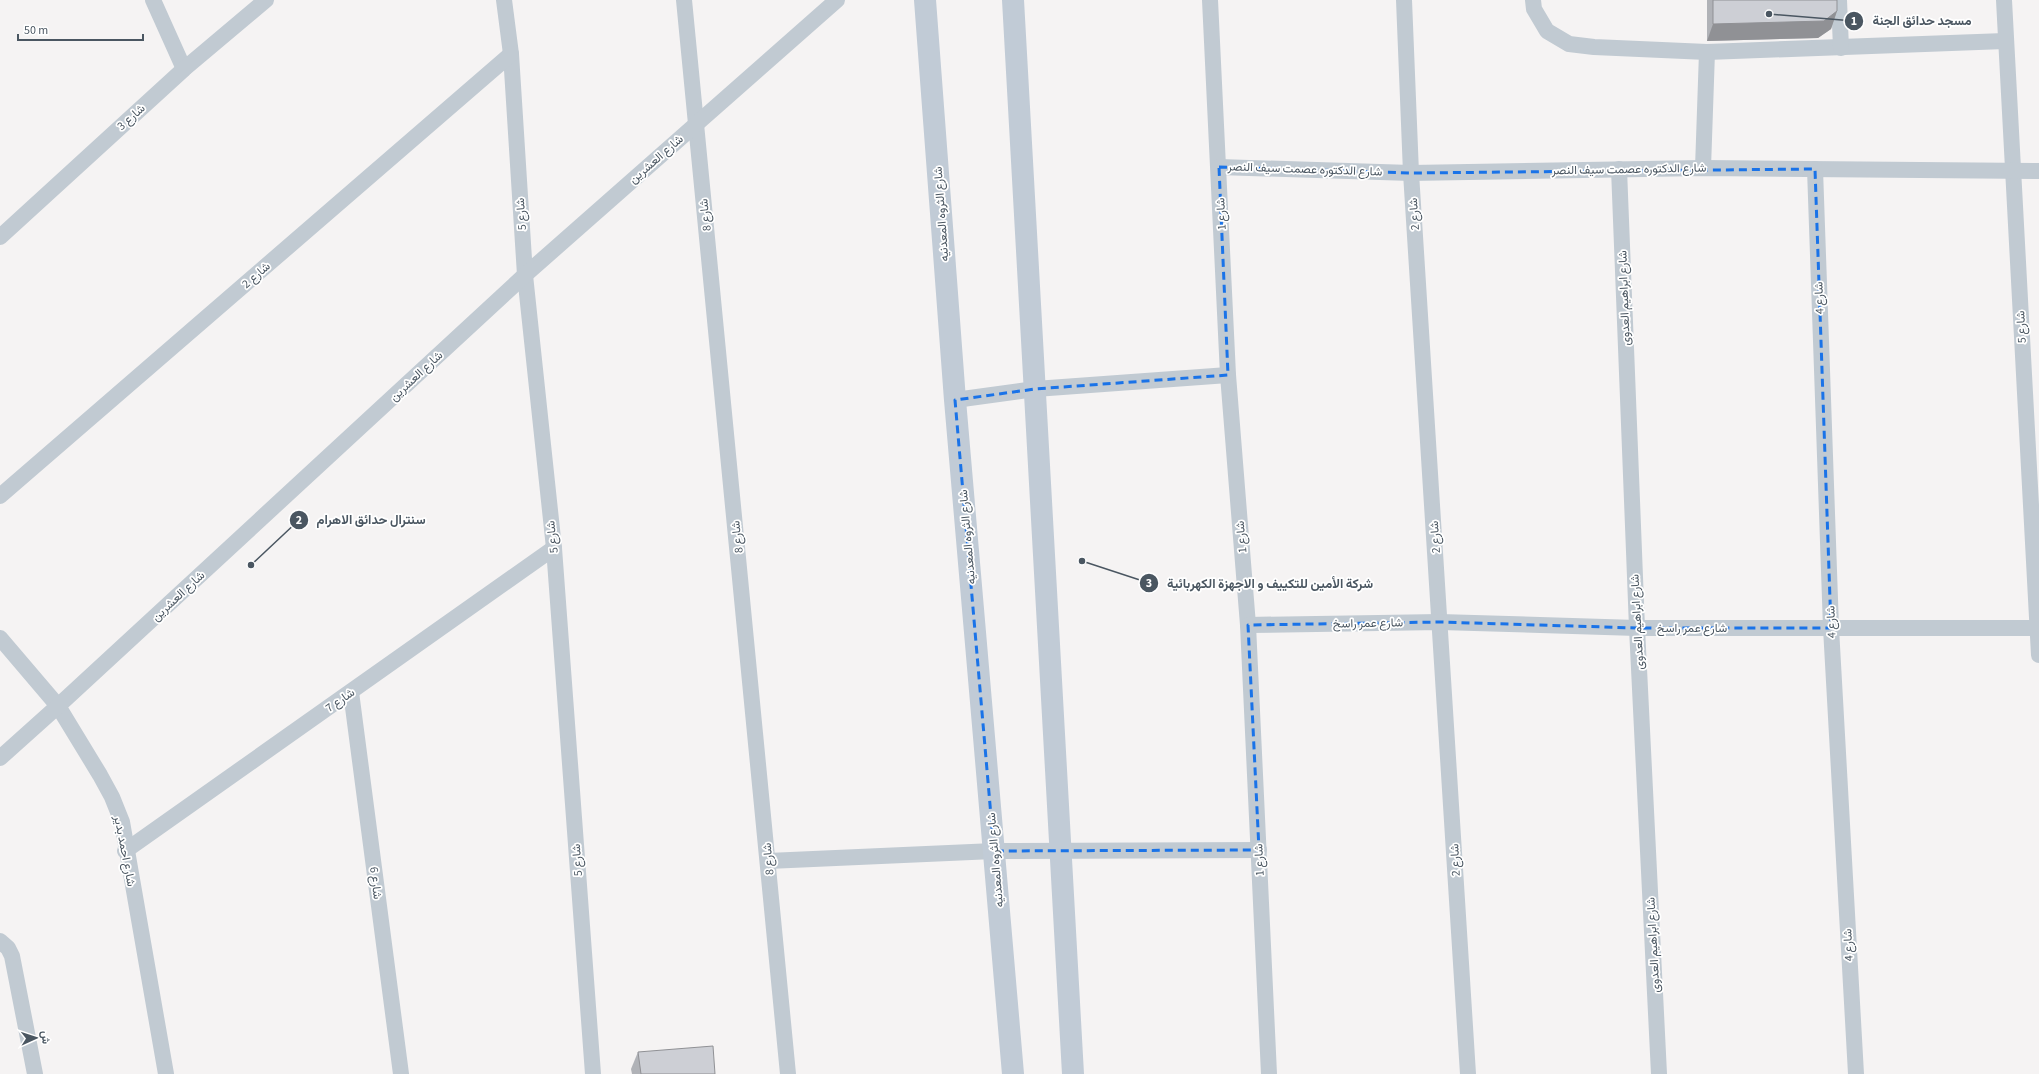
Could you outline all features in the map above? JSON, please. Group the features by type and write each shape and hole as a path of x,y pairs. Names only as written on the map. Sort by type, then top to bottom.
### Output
{"street":[{"path":"153,0 184,69"},
{"name":"شارع 3","path":"0,237 184,69 266,0"},
{"name":"شارع 5","path":"504,0 511,54 525,275 554,548 593,1074"},
{"name":"شارع 8","path":"684,0 788,1074"},
{"name":"شارع العشرين","path":"0,758 525,275 837,0"},
{"name":"شارع الثروه المعدنيه","path":"925,0 955,400 1013,1074"},
{"path":"1012,0 1073,1074"},
{"name":"شارع 1","path":"1210,0 1228,375 1248,625 1269,1074"},
{"name":"شارع 2","path":"1404,0 1411,172 1468,1074"},
{"path":"1533,0 1534,9 1547,31 1569,44 1707,52 2005,41"},
{"path":"1840,0 1841,48"},
{"name":"شارع 5","path":"2004,0 2039,655"},
{"path":"1703,168 1707,52"},
{"name":"شارع 2","path":"0,496 511,54"},
{"name":"شارع الدكتوره عصمت سيف النصر","path":"1219,167 1411,172 1703,168 2039,171"},
{"name":"شارع ابراهيم العدوى","path":"1619,169 1637,628 1659,1074"},
{"name":"شارع 4","path":"1814,169 1831,628 1856,1074"},
{"path":"955,400 1035,389 1228,375"},
{"name":"شارع 7","path":"125,851 554,548"},
{"name":"شارع عمر راسخ","path":"1248,625 1440,622 1637,628 2038,628"},
{"name":"شارع احمد بدير","path":"0,638 58,706 112,797 122,822 125,851 166,1074"},
{"name":"شارع 6","path":"351,692 401,1074"},
{"path":"768,861 994,851 1259,850"},
{"path":"0,941 8,948 12,956 35,1074"}],"highlighted area":[{"path":"1219,167 1411,173 1815,169 1831,628 1637,628 1440,622 1248,625 1259,850 994,851 955,400 1035,389 1228,375"}],"building":[{"path":"1713,0 1837,0 1837,11 1824,21 1713,24"},
{"path":"713,1046 715,1074 641,1074 638,1052"}],"place":[{"name":"مسجد حدائق الجنة","path":"1769,14"},
{"name":"شركة الأمين للتكييف و الاجهزة الكهربائية","path":"1082,561"},
{"name":"سنترال حدائق الاهرام","path":"251,565"}]}
